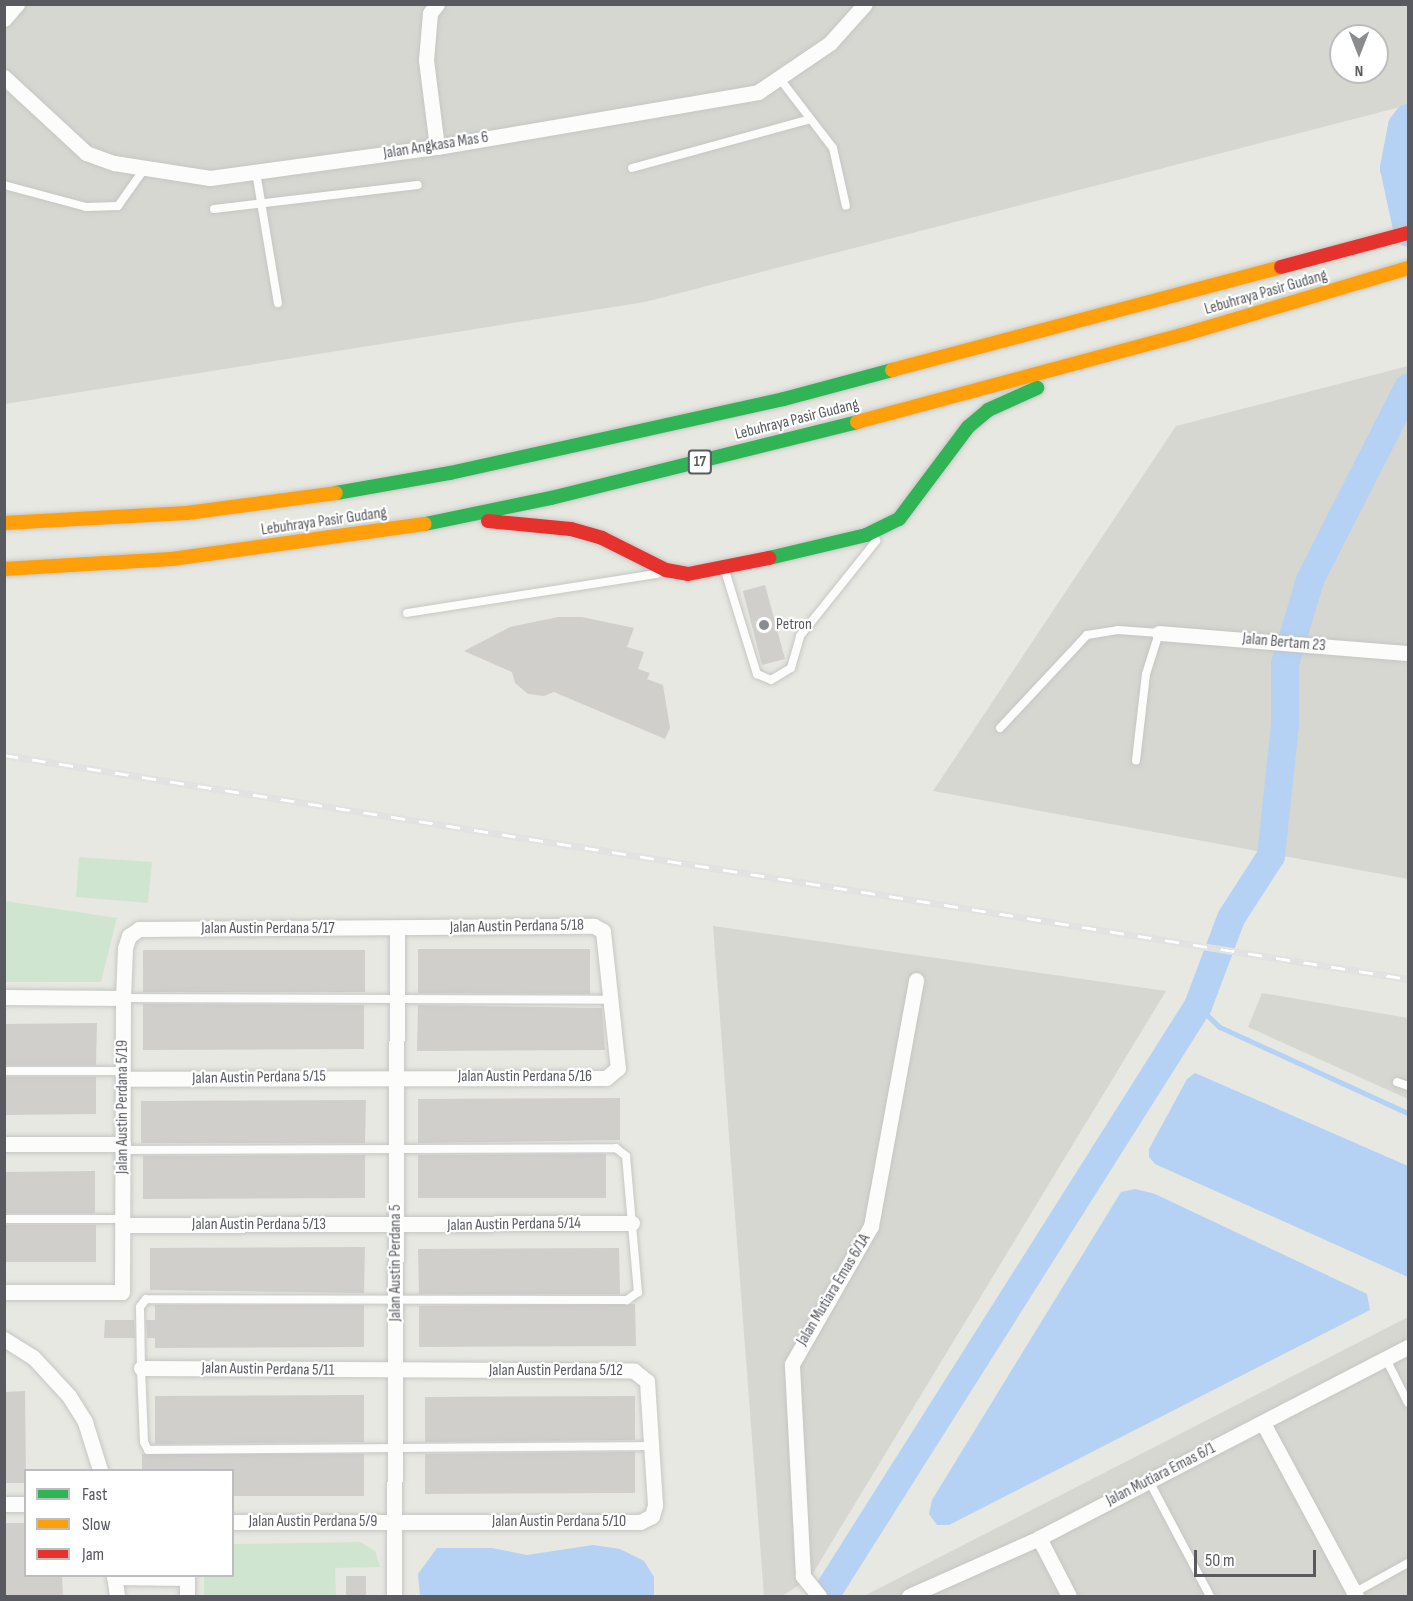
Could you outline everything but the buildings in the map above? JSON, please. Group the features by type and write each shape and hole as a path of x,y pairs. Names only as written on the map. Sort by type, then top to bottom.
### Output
{"highway":[{"name":"Lebuhraya Pasir Gudang","path":"4,523 187,513 295,500 450,473 784,399 1408,233"},
{"name":"Lebuhraya Pasir Gudang","path":"4,569 172,559 438,522 795,438 1182,334 1408,268"},
{"path":"438,522 500,521 572,529 673,571 688,574 724,569 866,535 889,526 899,519 968,427 988,410 1182,334"}],"street":[{"path":"4,19 17,4"},
{"path":"437,4 430,13 426,60 437,147"},
{"name":"Jalan Angkasa Mas 6","path":"4,77 86,153 144,168 210,178 437,147 758,92 830,44 865,4"},
{"name":"Jalan Bertam 23","path":"1159,633 1408,653"},
{"name":"Jalan Austin Perdana 5/18","path":"397,929 599,927 603,931 612,1000"},
{"name":"Jalan Austin Perdana 5/17","path":"139,929 397,929"},
{"name":"Jalan Austin Perdana 5/19","path":"4,1292 122,1292 125,948 129,936 139,929"},
{"name":"Jalan Austin Perdana 5","path":"394,1596 397,929"},
{"name":"Jalan Mutiara Emas 6/1A","path":"817,1594 803,1576 792,1364 871,1226 916,980"},
{"path":"4,997 123,998"},
{"name":"Jalan Austin Perdana 5/16","path":"396,1076 606,1078 618,1068 612,1000"},
{"name":"Jalan Austin Perdana 5/15","path":"123,1075 396,1076"},
{"path":"4,1144 123,1147"},
{"name":"Jalan Austin Perdana 5/13","path":"123,1222 396,1226"},
{"name":"Jalan Austin Perdana 5/14","path":"396,1226 632,1223"},
{"path":"9,1342 52,1374 69,1396 85,1422 100,1469"},
{"name":"Jalan Mutiara Emas 6/1","path":"917,1595 1039,1538 1408,1347"},
{"name":"Jalan Austin Perdana 5/11","path":"141,1368 396,1373"},
{"name":"Jalan Austin Perdana 5/12","path":"396,1373 634,1371 647,1381 652,1446"},
{"path":"1263,1423 1352,1595"},
{"name":"Jalan Austin Perdana 5/10","path":"394,1521 640,1522 652,1516 656,1505 652,1446"},
{"path":"4,1504 24,1504"},
{"name":"Jalan Austin Perdana 5/9","path":"234,1522 394,1521"},
{"path":"1039,1538 1069,1596"},
{"path":"114,1577 117,1596"},
{"path":"187,1577 187,1596"}],"lane":[{"path":"780,79 808,120 833,148 846,206"},
{"path":"632,168 808,120"},
{"path":"4,185 86,207 118,206 144,168"},
{"path":"256,172 278,303"},
{"path":"214,208 418,185"},
{"path":"724,569 757,674 771,680 791,668 800,636 889,526"},
{"path":"407,613 673,571"},
{"path":"1000,728 1087,636 1118,630 1159,633 1146,674 1136,760"},
{"path":"123,998 612,1000"},
{"path":"4,1071 123,1075"},
{"path":"1397,1082 1408,1086"},
{"path":"123,1147 616,1148 626,1156 638,1292 627,1300 146,1299 140,1307 144,1442 148,1450 652,1446"},
{"path":"4,1219 123,1222"},
{"path":"1386,1359 1408,1403"},
{"path":"1149,1481 1209,1596"},
{"path":"1352,1595 1408,1563"}],"shaded area":[{"path":"5,5 1408,5 1408,105 645,302 5,404"},
{"path":"1408,366 1408,879 933,791 1176,426"},
{"path":"713,926 1166,991 810,1578 782,1596 764,1596"},
{"path":"1262,993 1408,1018 1408,1099 1248,1027"},
{"path":"1408,1317 1408,1596 864,1596"}],"green space":[{"path":"79,857 152,862 148,903 76,897"},
{"path":"5,901 117,918 101,982 5,982"},
{"path":"360,1542 375,1551 380,1567 335,1568 336,1596 204,1596 204,1577 234,1577 234,1544"}],"water":[{"path":"1195,1073 1408,1166 1408,1277 1155,1164 1149,1157 1149,1149 1187,1079"},
{"path":"1135,1189 1155,1194 1367,1294 1370,1310 949,1525 937,1525 929,1514 932,1500 1121,1192"},
{"path":"593,1545 620,1549 644,1561 654,1577 654,1596 420,1596 418,1574 437,1548 492,1548 527,1555"}],"waterway":[{"path":"1408,118 1402,126 1394,168 1408,233"},
{"path":"825,1596 1198,1006 1231,918 1271,856 1285,725 1285,664 1310,580 1408,388"},
{"path":"1198,1006 1220,1027 1408,1113"}],"railway":[{"path":"4,755 1408,979"}],"traffic: fast":[{"path":"336,493 450,473 784,399 892,370"},
{"path":"769,558 866,535 899,519 968,427 988,410 1037,388"},
{"path":"425,524 551,498 857,422"}],"traffic: slow":[{"path":"892,370 1281,267"},
{"path":"857,422 1182,335 1408,268"},
{"path":"4,523 187,513 336,493"},
{"path":"4,569 172,559 425,524"}],"traffic: jam":[{"path":"1281,267 1408,233"},
{"path":"488,521 571,529 602,538 666,570 688,574 769,558"}],"place":[{"name":"Petron","path":"764,625"}]}
